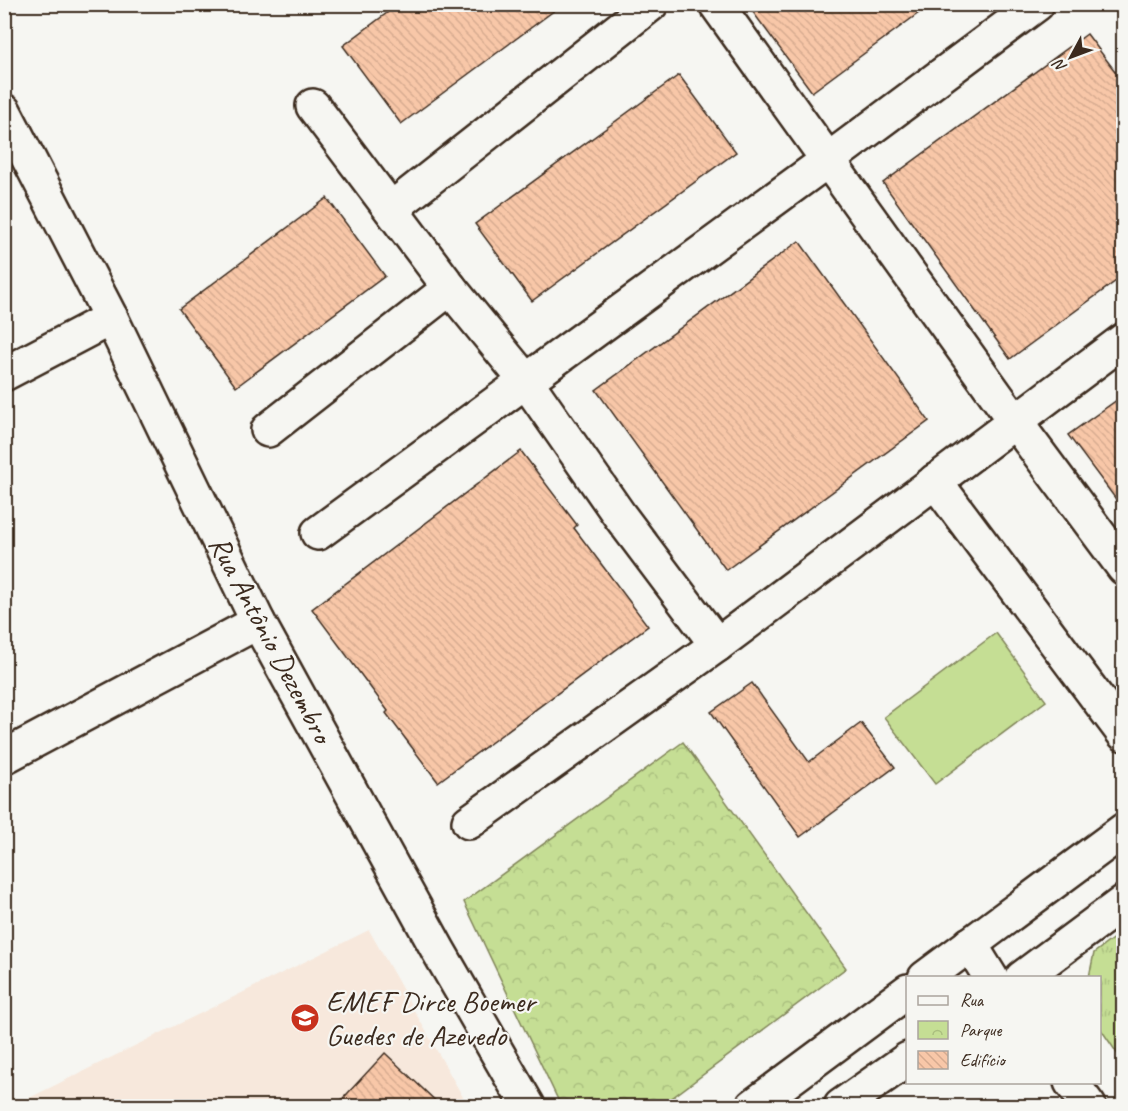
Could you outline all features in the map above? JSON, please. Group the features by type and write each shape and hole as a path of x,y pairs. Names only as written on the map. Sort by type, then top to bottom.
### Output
{"street":[{"path":"391,209 651,4"},
{"path":"716,4 1014,420 1124,568"},
{"path":"318,533 1037,4"},
{"path":"314,106 450,288 526,381 620,516 717,645"},
{"name":"Rua Antônio Dezembro","path":"4,111 111,318 258,622 432,939 528,1107"},
{"path":"268,430 450,288"},
{"path":"4,374 111,318"},
{"path":"469,822 717,645 1014,420 1124,340"},
{"path":"935,481 1124,734"},
{"path":"4,757 258,622"},
{"path":"929,976 1124,830"},
{"path":"1025,976 1124,902"},
{"path":"969,944 990,976"},
{"path":"753,1107 906,992"},
{"path":"841,1107 906,1060"},
{"path":"1072,1084 1089,1107"}],"shaded area":[{"name":"EMEF Dirce Boemer Guedes de Azevedo","path":"369,930 468,1106 13,1106"}],"green space":[{"path":"996,633 1046,701 935,784 884,717"},
{"path":"683,742 846,968 661,1106 561,1106 464,902"},
{"path":"1123,931 1123,1062 1101,1029 1101,976 1089,976 1094,953"}],"building":[{"path":"399,4 563,4 401,124 343,46"},
{"path":"747,4 931,4 812,92"},
{"path":"1087,34 1124,83 1124,275 1010,359 883,183"},
{"path":"679,75 736,152 532,301 475,224"},
{"path":"327,198 385,276 236,387 179,309"},
{"path":"799,241 929,421 726,570 596,390"},
{"path":"1124,395 1124,510 1068,435"},
{"path":"521,451 577,525 574,528 648,626 438,782 312,609"},
{"path":"752,683 809,762 861,723 895,767 800,837 711,712"},
{"path":"385,1053 442,1107 335,1107"}],"place":[{"name":"EMEF Dirce Boemer Guedes de Azevedo","path":"305,1018"}]}
